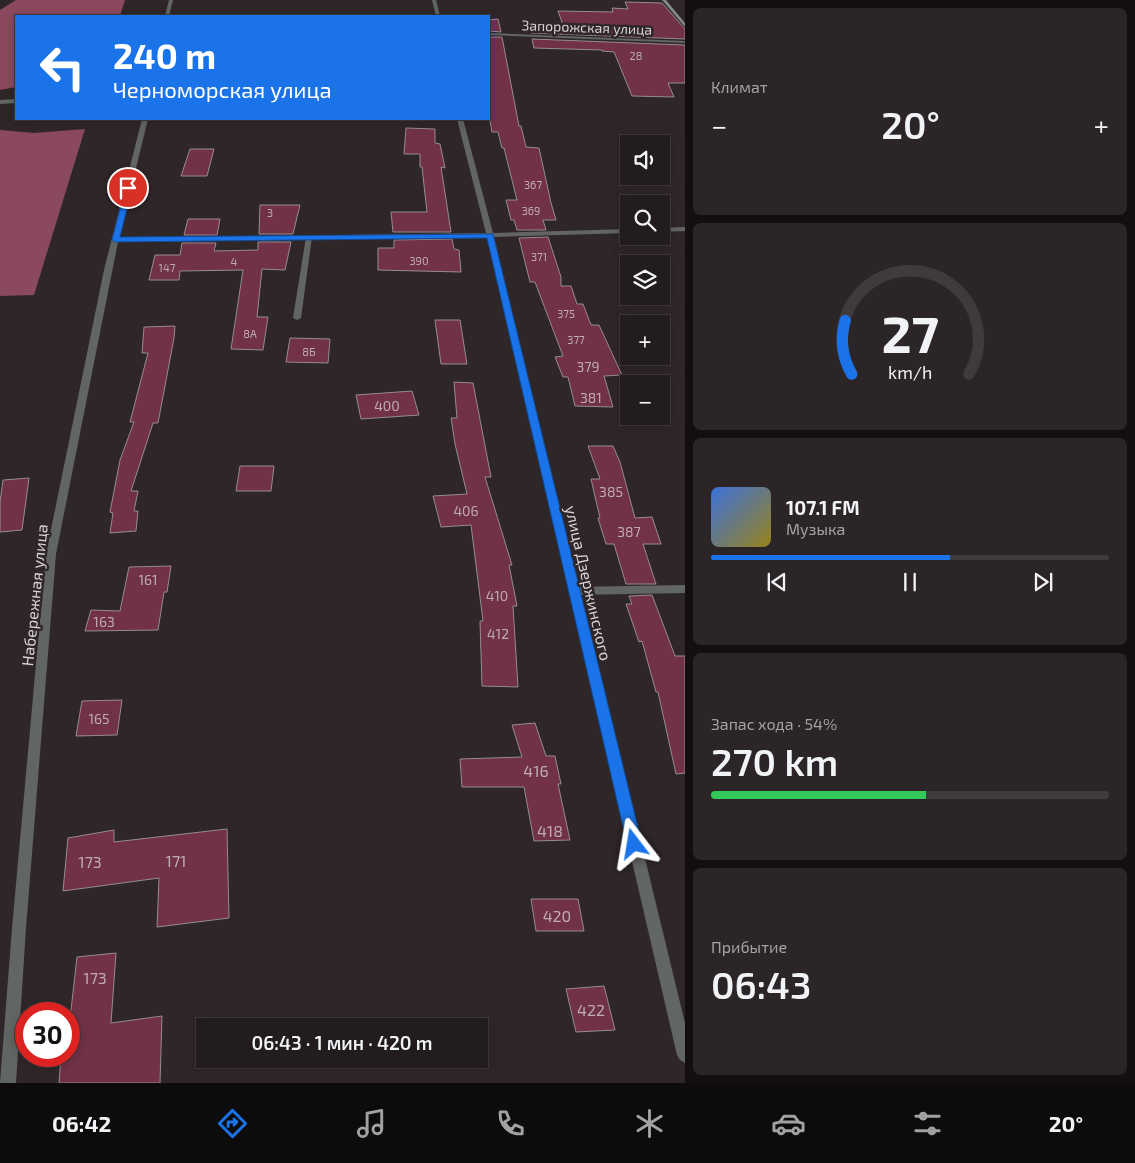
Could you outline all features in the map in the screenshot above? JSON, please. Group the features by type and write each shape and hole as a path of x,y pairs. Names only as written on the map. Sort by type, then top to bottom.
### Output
{"street":[{"path":"167,15 171,0"},
{"path":"434,0 438,15"},
{"path":"664,0 685,26"},
{"name":"Запорожская улица","path":"490,34 685,42"},
{"path":"0,102 15,101"},
{"name":"Набережная улица","path":"8,1083 19,928 51,554 115,240 145,120"},
{"name":"улица Дзержинского","path":"460,120 490,235 685,1055"},
{"path":"670,230 685,229"},
{"path":"115,240 620,231"},
{"path":"298,318 310,237"},
{"path":"574,591 685,589"}],"shaded area":[{"path":"16,0 125,0 120,15 15,15 15,87 0,90 0,10"},
{"path":"85,129 34,295 0,296 0,130 34,133"}],"building":[{"path":"625,2 662,3 685,29 685,39 531,33 529,24 563,25 558,11 613,12 612,8 628,9"},
{"path":"498,19 501,32 490,31 490,20"},
{"path":"490,37 502,37 519,126 521,126 526,147 539,148 556,220 543,220 546,230 517,230 514,220 511,220 506,200 517,200 504,148 502,148 498,132 492,132 490,120"},
{"path":"532,39 685,45 685,83 668,83 674,97 632,96 614,52 534,48"},
{"path":"406,128 435,129 435,143 440,144 445,168 441,167 451,232 393,232 391,212 427,212 422,167 420,167 420,154 404,154"},
{"path":"190,149 214,149 207,176 181,176"},
{"path":"260,205 300,205 293,234 259,234"},
{"path":"188,219 220,219 217,235 184,235"},
{"path":"548,237 561,277 561,286 571,286 577,304 583,304 591,325 599,325 622,375 604,376 613,407 575,406 568,377 563,377 555,357 563,356 535,282 530,282 519,238"},
{"path":"452,239 454,249 459,250 461,272 378,270 378,248 394,248 394,240"},
{"path":"258,242 291,242 285,270 262,269 257,317 268,317 263,350 231,349 243,270 180,271 179,280 149,280 155,255 180,255 182,243 216,243 214,251 258,250"},
{"path":"435,320 460,320 467,364 441,364"},
{"path":"175,326 158,423 153,423 131,491 138,491 134,511 138,511 136,531 110,533 113,513 110,512 120,460 134,422 130,422 148,353 142,353 144,327"},
{"path":"290,338 330,339 328,363 286,362"},
{"path":"454,382 473,383 491,477 485,477 512,565 509,565 517,606 513,606 518,687 482,686 480,621 483,621 471,525 441,527 433,496 467,494 451,418 457,418"},
{"path":"412,391 419,415 361,419 356,395"},
{"path":"588,446 613,446 620,462 635,518 652,517 661,544 643,544 656,584 626,584 614,544 606,544 598,518 600,518 591,479 600,479"},
{"path":"240,466 274,466 271,491 236,491"},
{"path":"29,478 22,530 0,532 0,502 3,480"},
{"path":"171,566 167,592 164,592 158,630 85,631 91,610 120,611 129,567"},
{"path":"652,595 675,656 685,656 685,773 676,774 658,692 656,692 642,641 639,642 626,604 632,604 629,596"},
{"path":"122,700 117,735 76,736 82,701"},
{"path":"535,723 546,756 555,756 561,784 558,784 570,840 534,841 524,787 462,787 460,759 522,757 512,725"},
{"path":"227,829 229,918 157,927 159,878 63,891 68,838 114,830 114,842"},
{"path":"531,899 578,899 584,931 536,931"},
{"path":"116,953 111,1023 162,1016 160,1083 59,1083 60,1067 80,1067 80,1002 72,1002 77,957"},
{"path":"604,986 615,1030 576,1032 566,989"}],"route":[{"path":"128,188 115,240 490,235 634,844"}]}
